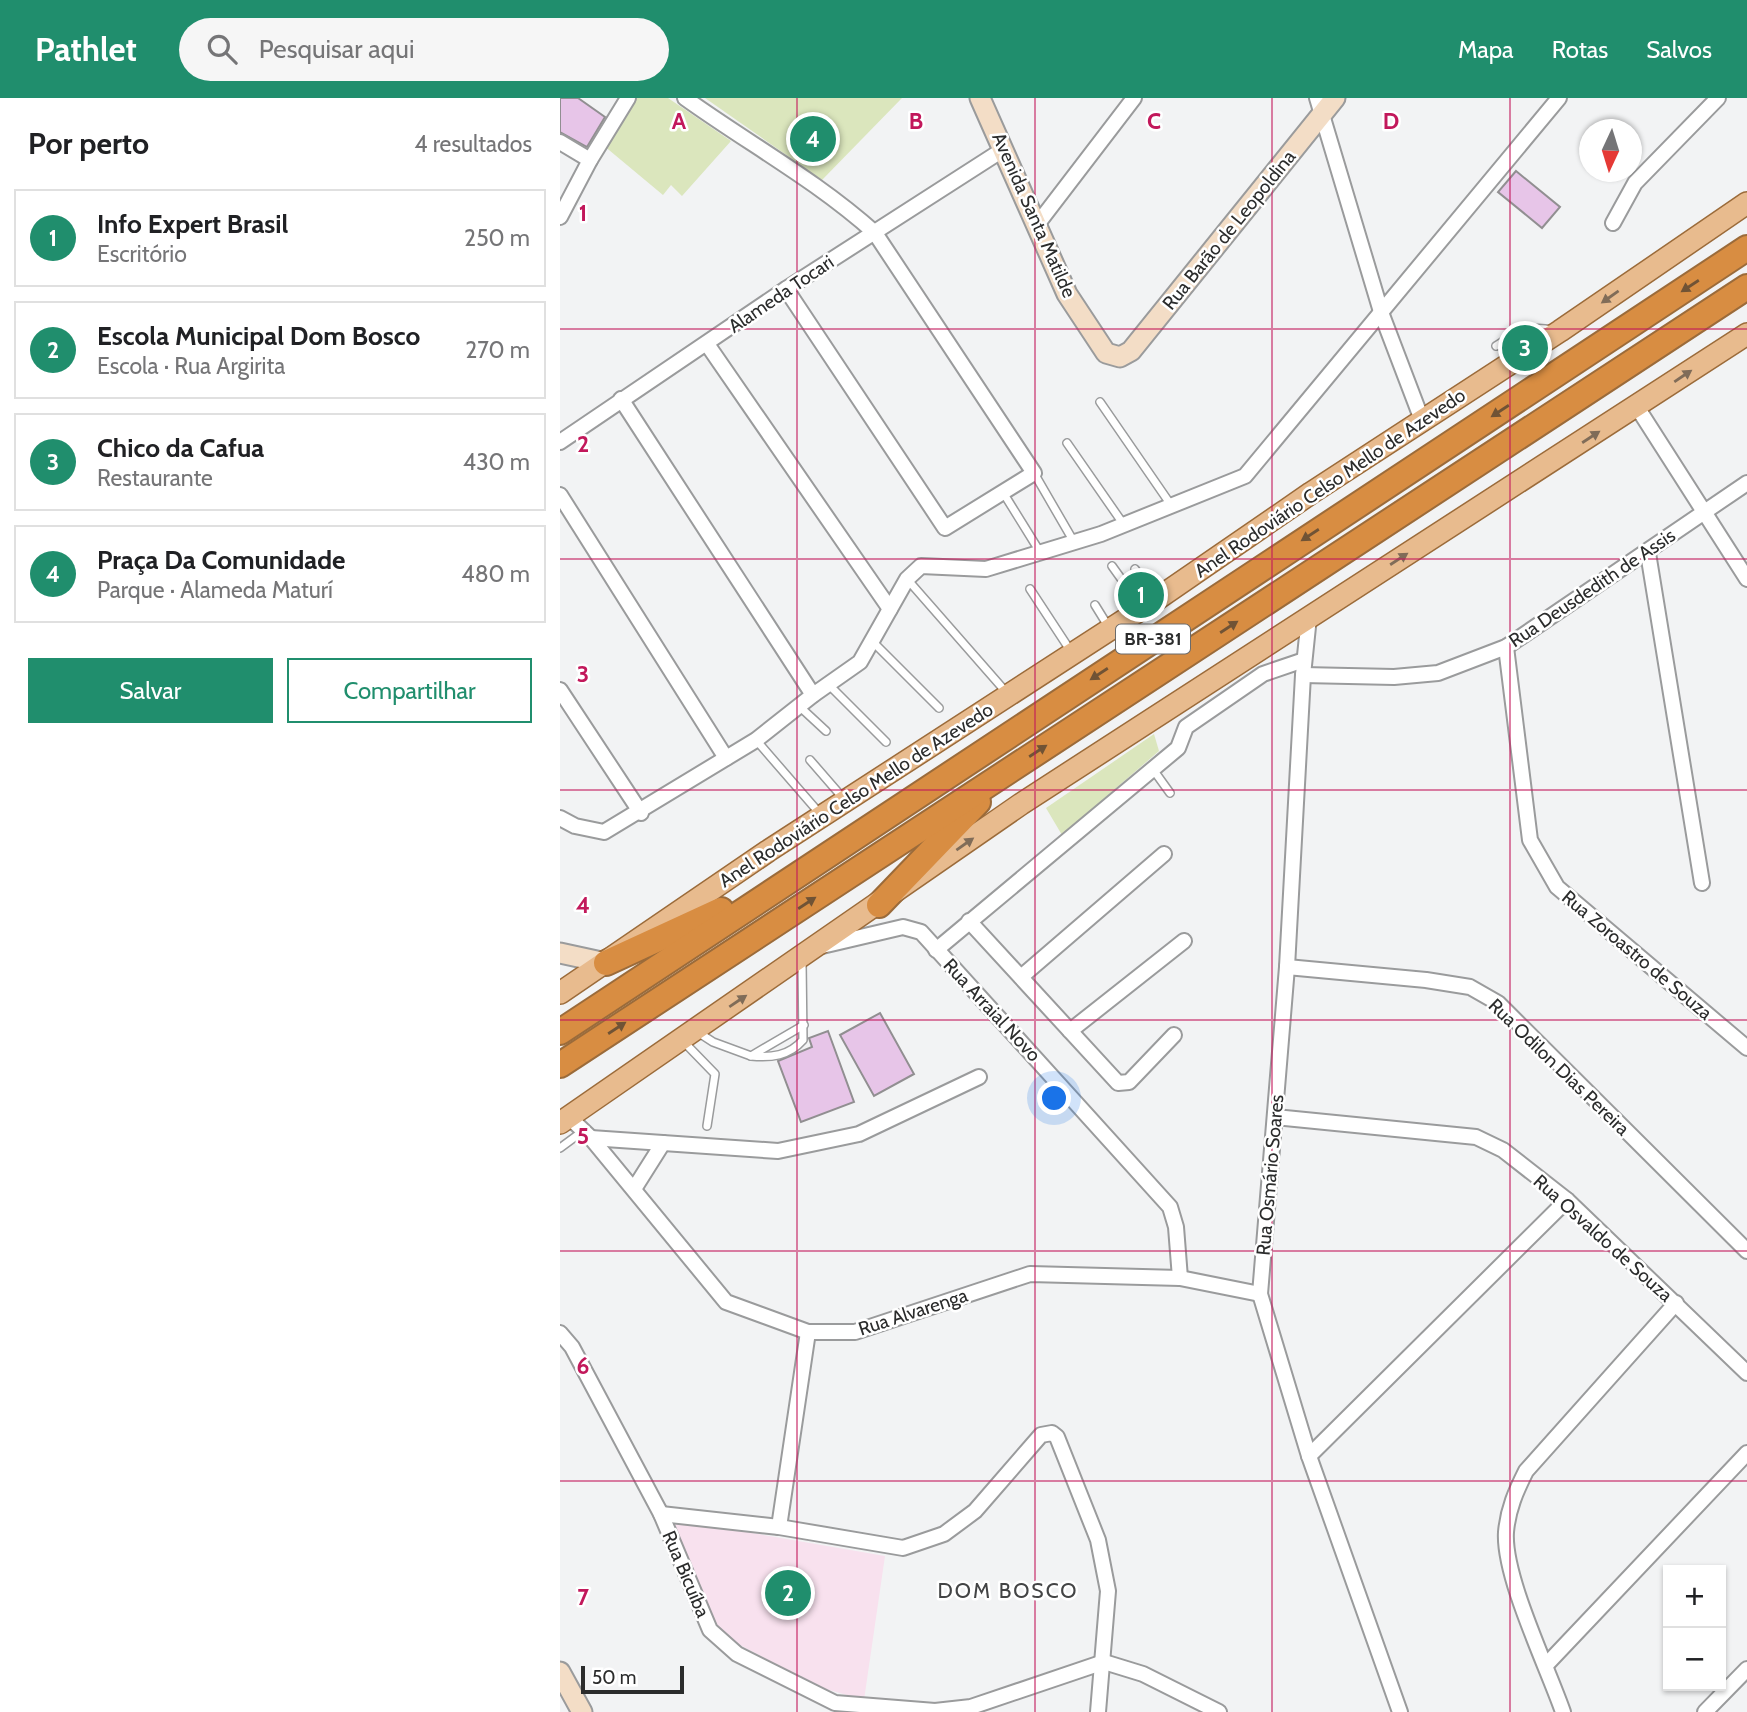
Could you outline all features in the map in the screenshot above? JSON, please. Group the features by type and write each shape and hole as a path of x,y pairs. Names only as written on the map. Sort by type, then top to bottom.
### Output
{"highway":[{"name":"Anel Rodoviário Celso Mello de Azevedo","path":"560,1032 1747,248"},
{"name":"BR-381","path":"560,1065 1747,287"},
{"path":"1671,339 1747,304"},
{"path":"879,905 1009,769"},
{"path":"606,963 795,875"}],"main road":[{"name":"Anel Rodoviário Celso Mello de Azevedo","path":"560,993 845,801 1150,604 1747,203"},
{"path":"576,1127 688,1035 1021,804 1747,334"}],"street":[{"path":"560,217 590,160 628,98"},
{"path":"685,98 772,154 849,210 875,233 1034,473 946,528 786,289"},
{"name":"Avenida Santa Matilde","path":"980,98 1067,294 1106,353 1119,357"},
{"path":"1036,226 1134,98"},
{"name":"Rua Barão de Leopoldina","path":"1119,357 1131,351 1320,106 1335,98"},
{"path":"560,818 575,826 604,832 641,813 756,740 799,705 860,662 874,643 907,579 921,566 986,569 1124,525 1245,476 1559,98"},
{"path":"1613,223 1635,183 1718,98"},
{"path":"1320,106 1381,315 1422,420"},
{"path":"560,142 590,160"},
{"name":"Alameda Tocari","path":"560,442 786,289 1004,149"},
{"path":"707,344 890,609"},
{"path":"621,399 813,695"},
{"path":"1637,407 1747,579"},
{"name":"Rua Deusdedith de Assis","path":"1303,675 1394,677 1438,673 1506,647 1747,483"},
{"path":"560,495 726,758"},
{"path":"1648,552 1702,883"},
{"name":"Rua Osmário Soares","path":"1309,617 1303,675 1287,967 1260,1294 1309,1456 1400,1712"},
{"name":"Rua Zoroastro de Souza","path":"1506,647 1530,840 1557,887 1747,1048"},
{"path":"936,950 1178,748 1186,727 1263,674 1304,660"},
{"path":"560,690 641,813"},
{"path":"1021,977 1164,854"},
{"path":"969,920 1118,1083 1129,1082 1174,1035"},
{"name":"Rua Arraial Novo","path":"810,952 911,928 921,932 1170,1207 1176,1227 1180,1278"},
{"path":"1070,1031 1184,941"},
{"path":"560,953 606,963"},
{"name":"Rua Odilon Dias Pereira","path":"1287,967 1459,985 1470,987 1498,1003 1747,1251"},
{"path":"576,1127 663,1143 778,1151 859,1134 979,1077"},
{"name":"Rua Osvaldo de Souza","path":"1275,1117 1476,1137 1503,1150 1567,1200 1747,1373"},
{"name":"Rua Alvarenga","path":"576,1127 634,1189 726,1302 808,1332 855,1332 1030,1273 1180,1278 1260,1294"},
{"path":"634,1189 663,1143"},
{"path":"1309,1456 1567,1200"},
{"path":"1563,1712 1508,1565 1506,1533 1511,1501 1526,1471 1676,1303"},
{"path":"779,1527 808,1332"},
{"name":"Rua Bicuíba","path":"560,1333 661,1514 710,1630 737,1654 837,1707 935,1711 971,1707 1104,1662"},
{"path":"661,1514 779,1527 903,1548 944,1534 975,1511 1041,1435 1047,1432 1057,1437 1098,1540 1108,1591 1098,1712"},
{"path":"1547,1664 1747,1453"},
{"path":"1104,1662 1143,1674 1219,1712"},
{"path":"1705,1712 1747,1669"},
{"path":"560,1672 582,1712"}],"lane":[{"path":"1496,346 1520,329 1534,326 1560,331"},
{"path":"1100,402 1172,506"},
{"path":"1067,443 1124,525"},
{"path":"1034,473 1074,542"},
{"path":"1003,494 1040,553"},
{"path":"1112,566 1150,604"},
{"path":"1135,569 1150,604"},
{"path":"907,579 1009,695"},
{"path":"1030,589 1073,654"},
{"path":"1095,605 1111,629"},
{"path":"874,643 939,708"},
{"path":"828,684 886,742"},
{"path":"799,705 826,731"},
{"path":"756,740 815,808"},
{"path":"810,760 845,801"},
{"path":"1152,768 1170,793"},
{"path":"688,1035 751,1056 770,1058 797,1047 803,1040 810,952"},
{"path":"751,1056 804,1025"},
{"path":"688,1035 715,1074 707,1126"},
{"path":"560,1148 576,1127"}],"shaded area":[{"path":"671,1519 885,1556 864,1700 819,1687 710,1629"}],"green space":[{"path":"631,98 668,98 731,141 682,196 671,185 663,195 603,145"},
{"path":"705,98 902,98 822,180"},
{"path":"1154,734 1159,751 1062,835 1046,808"}],"building":[{"path":"560,98 578,98 605,117 587,147 560,132"},
{"path":"1516,171 1560,207 1542,228 1498,192"},
{"path":"880,1013 914,1074 874,1096 840,1035"},
{"path":"828,1031 854,1102 801,1122 778,1061 812,1047 809,1038"}],"place":[{"name":"Praça Da Comunidade","path":"813,139"},
{"name":"Chico da Cafua","path":"1525,348"},
{"name":"Info Expert Brasil","path":"1141,595"},
{"name":"Escola Municipal Dom Bosco","path":"788,1593"}],"district":[{"name":"DOM BOSCO","path":"1008,1590"}]}
